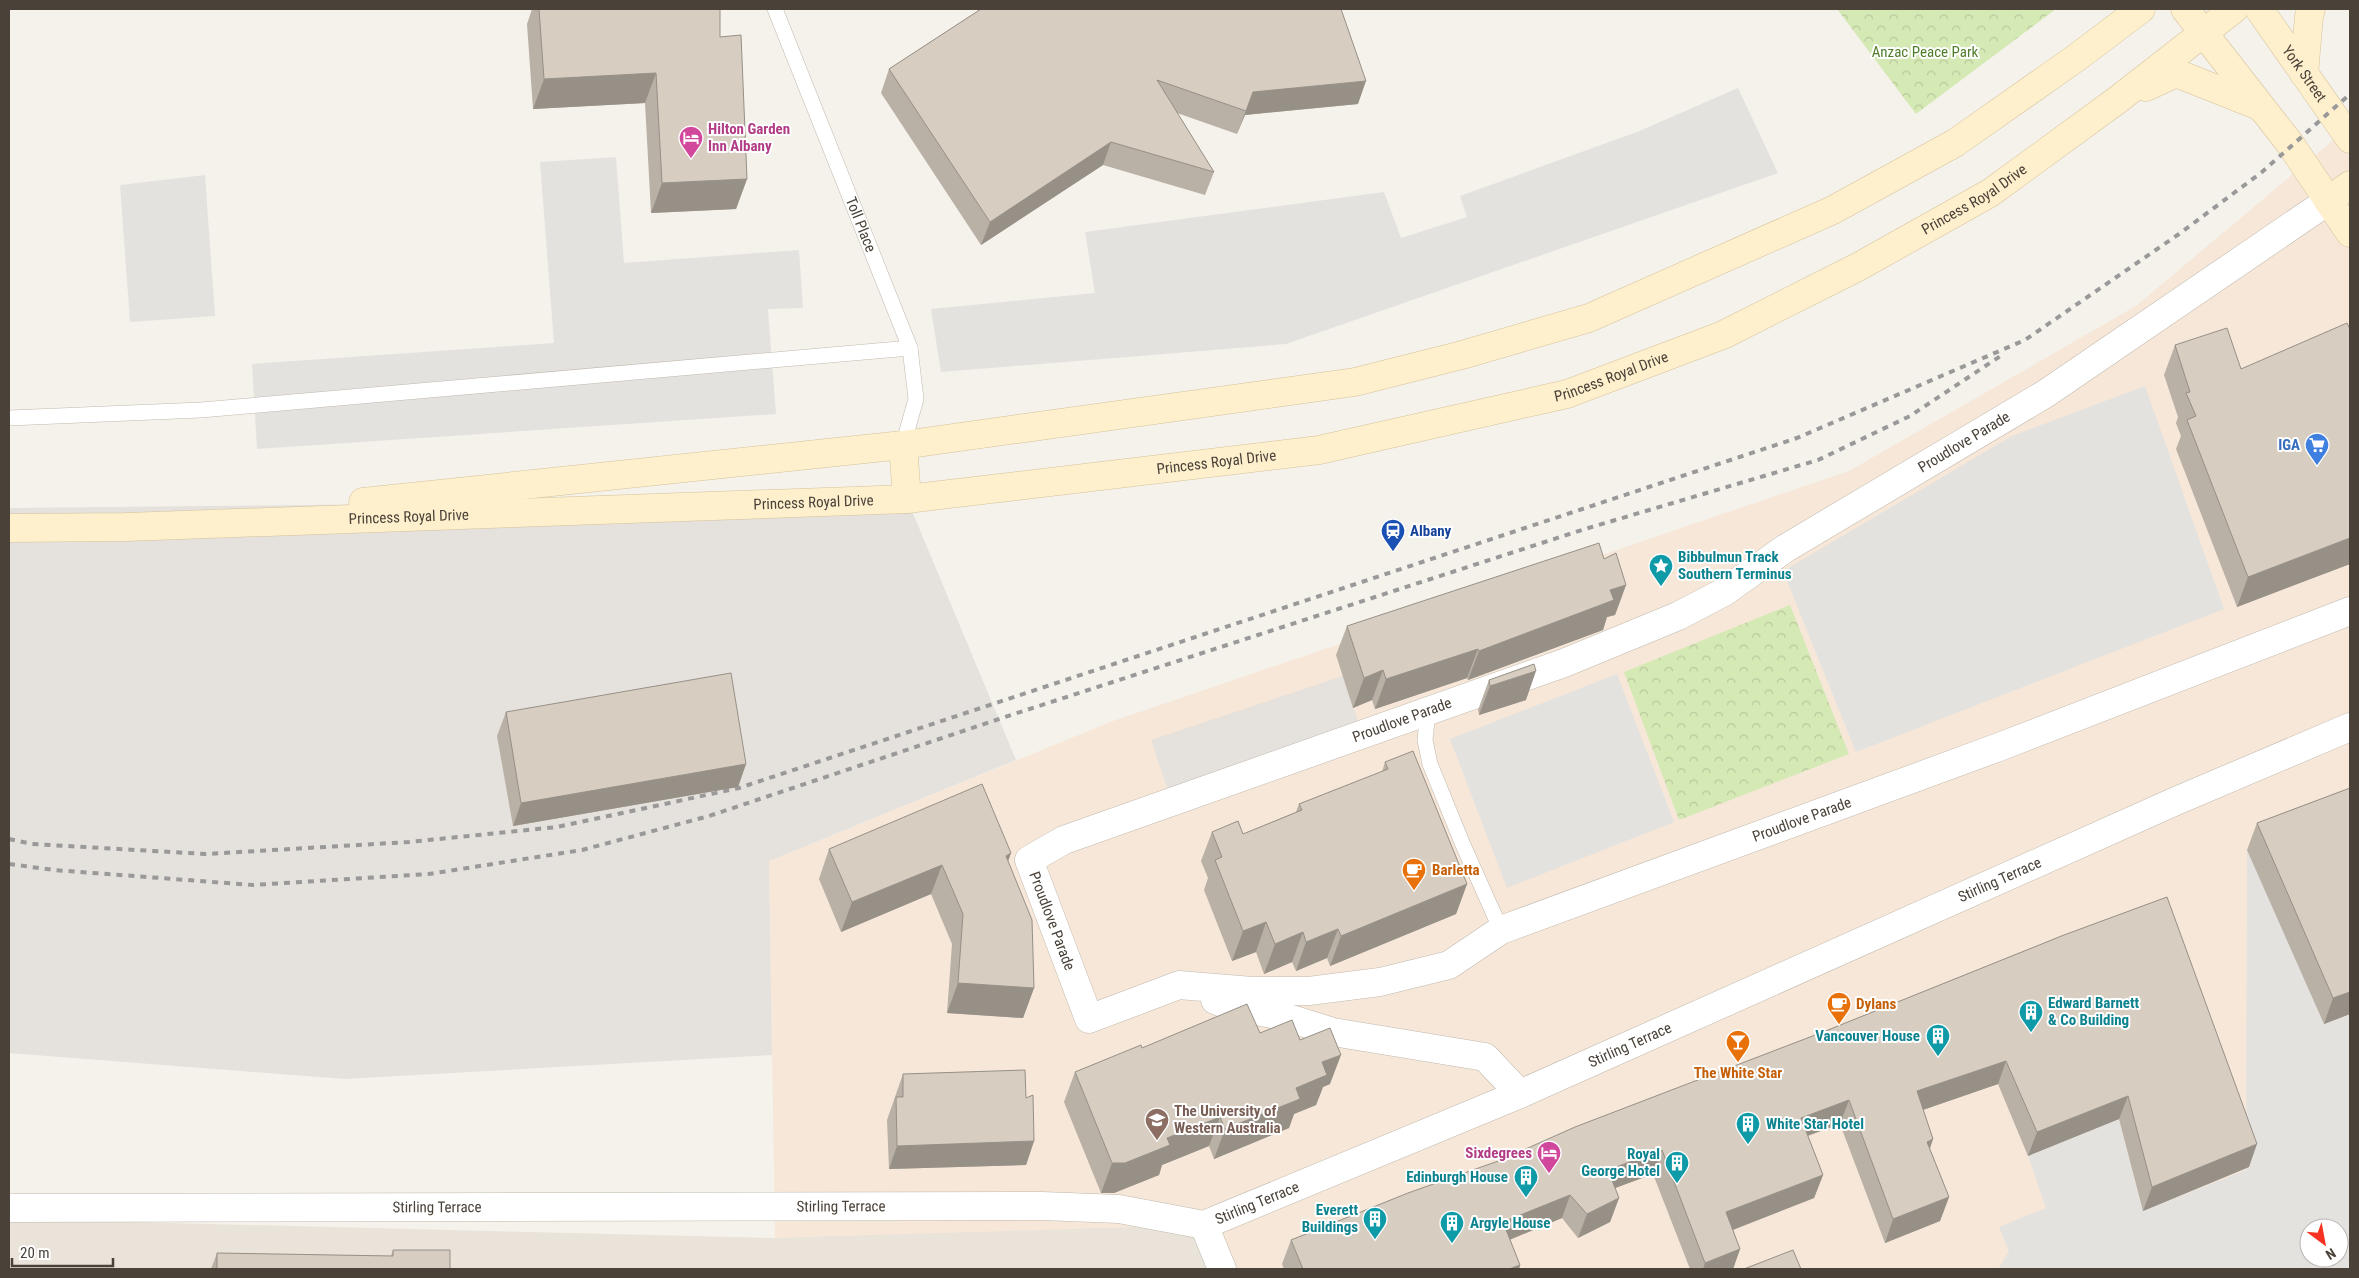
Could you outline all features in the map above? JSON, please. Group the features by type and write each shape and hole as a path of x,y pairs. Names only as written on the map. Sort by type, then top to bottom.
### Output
{"main road":[{"name":"Princess Royal Drive","path":"126,527 903,445 1354,382 1462,355 1589,318 1833,210 1955,143 2076,58 2141,9"},
{"path":"2186,9 2202,33 2291,145 2350,233"},
{"name":"Princess Royal Drive","path":"9,528 126,527 907,499 1319,450 1567,394 1723,335 1858,266 1990,193 2116,101 2234,9"},
{"name":"York Street","path":"2259,9 2350,139"},
{"path":"2304,74 2309,16 2312,9"},
{"path":"2116,101 2176,73 2260,107"},
{"path":"2328,201 2350,185"},
{"path":"903,445 907,499"}],"street":[{"name":"Proudlove Parade","path":"2328,201 2046,394 1786,548 1724,592 1678,616 1619,641 1428,711 1064,840 1029,860 1089,1018 1179,985 1252,991 1309,991 1380,982 1449,965 1501,930 1999,747 2350,611"},
{"name":"Stirling Terrace","path":"9,1208 1042,1206 1120,1209 1204,1224 1520,1094 2176,801 2350,727"},
{"path":"1179,985 1230,1006 1282,1016 1333,1032 1484,1057 1520,1094"},
{"path":"1204,1224 1222,1269"}],"lane":[{"name":"Toll Place","path":"775,9 910,348 916,399 903,445"},
{"path":"9,418 201,410 910,348"},
{"path":"1428,711 1425,740 1430,764 1501,930"}],"shaded area":[{"path":"1738,88 1778,173 1286,344 941,372 931,309 1095,293 1085,232 1384,192 1401,238 1467,217 1460,196 1637,132"},
{"path":"2350,126 2350,1269 1222,1269 1204,1225 775,1238 769,861 1113,721 1849,471 2136,306"},
{"path":"616,157 624,263 799,250 803,308 768,309 776,414 257,449 252,364 554,343 540,162"},
{"path":"205,175 215,316 130,322 120,185"},
{"path":"2145,386 2224,609 1856,752 1783,571 2012,436"},
{"path":"907,499 1016,760 769,861 772,1055 344,1079 9,1053 9,508"},
{"path":"1617,674 1674,822 1507,888 1450,739"},
{"path":"1343,676 1360,727 1168,790 1151,740"},
{"path":"2247,850 2350,1014 2350,1269 1998,1269 2009,1251 1999,1227 2046,1208 2028,1156 2119,1119 2143,1211 2246,1170"},
{"path":"9,1219 775,1238 1212,1220 1231,1269 9,1269"}],"green space":[{"name":"Anzac Peace Park","path":"1837,9 2056,9 1916,114"},
{"path":"1790,605 1849,754 1679,820 1624,672"}],"building":[{"name":"Hilton Garden Inn Albany","path":"539,9 720,9 720,37 741,35 747,179 662,183 656,73 544,79"},
{"path":"981,9 1341,9 1366,81 1253,92 1246,111 1157,80 1214,172 1111,142 990,222 889,69"},
{"path":"2347,323 2350,329 2350,538 2248,577 2187,420 2196,416 2186,393 2190,392 2175,345 2227,328 2241,369"},
{"path":"1599,543 1604,559 1616,553 1626,585 1610,590 1614,600 1479,651 1478,649 1386,679 1383,670 1364,678 1347,626"},
{"path":"1534,664 1536,671 1490,686 1489,680"},
{"path":"731,673 746,764 521,803 506,712"},
{"path":"1413,751 1467,884 1341,936 1338,929 1306,942 1303,932 1275,944 1266,922 1243,931 1215,860 1222,857 1212,832 1238,821 1243,834 1302,810 1299,804 1388,769 1385,762"},
{"path":"982,784 1011,853 1006,856 1032,920 1034,988 958,983 963,914 942,865 852,902 829,849"},
{"path":"2350,788 2350,992 2333,998 2257,823"},
{"path":"2167,897 2257,1144 2152,1187 2128,1096 2037,1132 2006,1061 1917,1091 1933,1139 1927,1142 1949,1197 1893,1219 1849,1100 1801,1118 1823,1175 1726,1212 1740,1249 1705,1263 1662,1150 1608,1170 1619,1198 1587,1214 1570,1195 1503,1222 1520,1265 1509,1269 1303,1269 1291,1240 1408,1193 1501,1160 1575,1127 1823,1032 2064,935"},
{"path":"1247,1004 1260,1033 1292,1020 1300,1040 1330,1028 1341,1055 1322,1062 1327,1075 1296,1088 1300,1099 1225,1129 1220,1117 1167,1138 1170,1145 1125,1163 1112,1163 1075,1072 1141,1045 1142,1048"},
{"path":"1025,1070 1026,1098 1033,1095 1034,1141 897,1146 896,1097 903,1097 903,1074"},
{"path":"393,1250 450,1250 450,1269 217,1269 217,1253 393,1256"},
{"path":"1793,1250 1801,1269 1744,1269"}],"railway":[{"path":"9,839 32,844 206,854 409,842 557,827 739,788 1797,438 2025,340 2179,234 2262,172 2350,94"},
{"path":"9,864 54,870 253,885 429,874 582,850 709,816 1011,715 1585,529 1818,460 1910,416 2002,355"}],"place":[{"name":"Hilton Garden Inn Albany","path":"691,159"},
{"name":"IGA","path":"2317,466"},
{"name":"Albany","path":"1393,552"},
{"name":"Bibbulmun Track Southern Terminus","path":"1661,587"},
{"name":"Barletta","path":"1414,891"},
{"name":"Dylans","path":"1839,1025"},
{"name":"Edward Barnett & Co Building","path":"2031,1033"},
{"name":"Vancouver House","path":"1938,1057"},
{"name":"The White Star","path":"1738,1063"},
{"name":"The University of Western Australia","path":"1157,1141"},
{"name":"White Star Hotel","path":"1748,1145"},
{"name":"Sixdegrees","path":"1549,1174"},
{"name":"Royal George Hotel","path":"1677,1184"},
{"name":"Edinburgh House","path":"1526,1198"},
{"name":"Everett Buildings","path":"1375,1240"},
{"name":"Argyle House","path":"1452,1244"}]}
